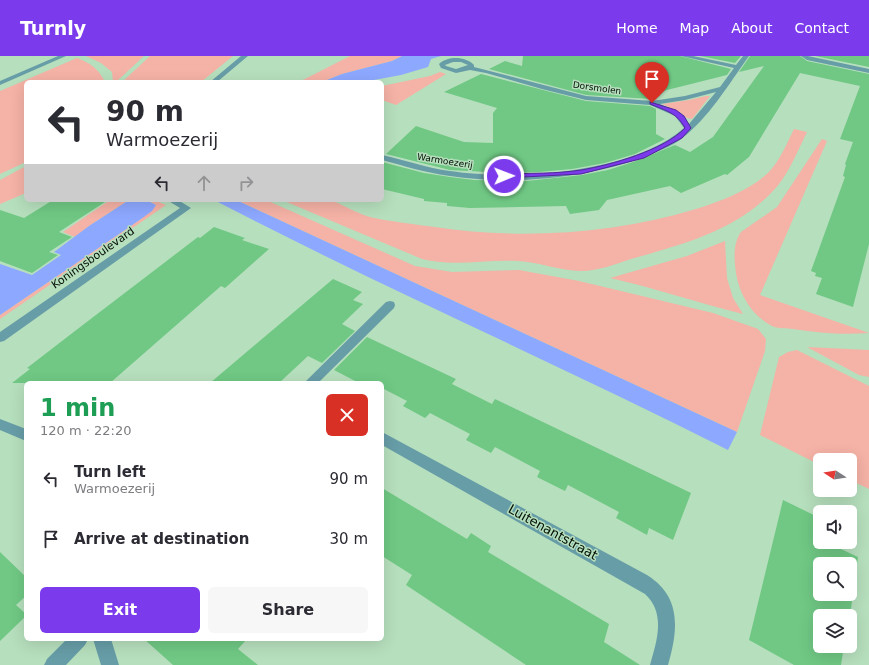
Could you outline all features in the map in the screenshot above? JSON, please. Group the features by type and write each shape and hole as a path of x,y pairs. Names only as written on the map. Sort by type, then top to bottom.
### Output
{"street":[{"path":"0,83 63,56"},
{"path":"215,80 245,56"},
{"path":"684,56 737,67"},
{"name":"Warmoezerij","path":"384,158 429,170 473,176 520,176 581,172 642,156 680,136 705,112 746,56"},
{"path":"804,56 809,59 869,71"},
{"name":"Dorsmolen","path":"470,68 586,98 652,103 685,98 723,88"},
{"path":"652,103 682,117 688,128"},
{"name":"Koningsboulevard","path":"0,338 186,208 175,202"},
{"path":"312,381 390,304"},
{"path":"0,424 24,434"},
{"name":"Luitenantstraat","path":"384,439 646,585 656,593 665,608 668,630 659,665"},
{"path":"53,665 77,641"},
{"path":"103,641 110,665"}],"shaded area":[{"path":"86,56 144,56 118,80 113,80 112,72 101,63"},
{"path":"150,56 233,56 203,80 124,80"},
{"path":"350,56 402,56 392,61 342,74 327,80 303,80"},
{"path":"77,58 94,67 104,80 26,80"},
{"path":"440,72 446,74 396,105 384,101 384,86 430,76"},
{"path":"24,81 24,163 0,174 0,91"},
{"path":"710,96 692,119 687,118 681,113 662,104 689,100"},
{"path":"794,129 807,132 796,156 778,186 757,206 741,217 724,227 688,242 594,270 573,271 518,261 458,263 422,259 287,202 335,202 370,217 394,222 467,231 533,234 600,229 665,217 696,209 724,199 752,185 768,173 783,152"},
{"path":"822,139 827,141 760,295 869,333 850,334 812,332 774,327 758,316 748,304 743,296 738,281 735,268 735,246 738,236 741,232 777,207"},
{"path":"24,167 24,194 0,204 0,180"},
{"path":"107,202 126,202 75,237 63,232"},
{"path":"150,202 159,202 166,205 0,319 0,315 141,219 156,205"},
{"path":"240,202 271,202 415,266 452,272 519,270 579,281 713,313 758,329 766,339 765,351 737,432"},
{"path":"725,241 727,278 733,298 743,314 610,278 687,256"},
{"path":"807,347 869,350 869,377 859,375"},
{"path":"797,350 869,386 869,489 857,483 857,453 813,453 813,462 760,435 779,357 788,352"}],"water":[{"path":"402,56 441,56 431,59 428,67 401,75 374,80 327,80 342,74 392,61"},
{"path":"126,202 150,202 156,205 152,211 141,219 0,315 0,264 32,275 61,255 54,252 89,226"},
{"path":"218,202 240,202 737,432 728,450"}],"building":[{"path":"523,56 680,56 731,69 727,75 655,93 655,99 652,99 586,95 489,69 505,61 522,66"},
{"path":"700,56 741,56 735,63"},
{"path":"750,56 800,56 807,61 869,74 869,244 853,307 816,294 822,278 815,276 816,273 811,271 845,177 843,176 845,164 853,142 840,139 860,86 800,73 749,157 727,175 725,174 681,193 670,186 607,200 599,210 570,214 566,206 470,208 447,206 447,203 424,201 424,199 384,189 384,163 424,173 450,177 474,180 527,181 582,175 608,170 633,162 675,145 690,152 713,137 764,66 739,72"},
{"path":"815,56 869,56 869,67"},
{"path":"481,74 586,101 650,106 656,109 656,134 665,139 635,154 605,163 572,169 539,172 507,173 450,170 386,154 416,126 464,142 493,143 493,113 497,108 444,92"},
{"path":"50,202 105,202 59,232 72,237 49,252 58,255 32,273 0,261 0,210 24,218"},
{"path":"214,227 245,238 242,240 269,249 225,288 221,286 112,381 24,381 24,383 12,383 30,369 27,368 198,237 200,238"},
{"path":"333,279 362,292 353,300 363,304 342,324 355,331 322,363 308,356 281,381 212,381"},
{"path":"367,337 456,379 452,384 492,404 495,399 691,493 673,540 649,528 647,535 616,518 619,512 568,485 565,491 537,477 540,471 495,447 491,453 466,440 470,434 430,413 425,418 403,406 407,401 384,389 384,381 355,381 334,370"},
{"path":"384,489 467,539 471,533 491,546 488,552 609,624 604,642 640,665 526,665 406,585 412,575 384,557"},
{"path":"783,500 813,515 813,549 841,549 858,557 857,564 857,557 813,557 813,601 852,601 851,609 813,609 813,653 843,653 841,665 794,665 749,640"},
{"path":"0,552 24,575 24,598 16,605 24,612 24,618 0,641"},
{"path":"146,641 245,641 238,649 258,665 173,665"}],"route":[{"path":"504,176 581,172 642,156 680,136 688,128 682,117 652,103"}]}
